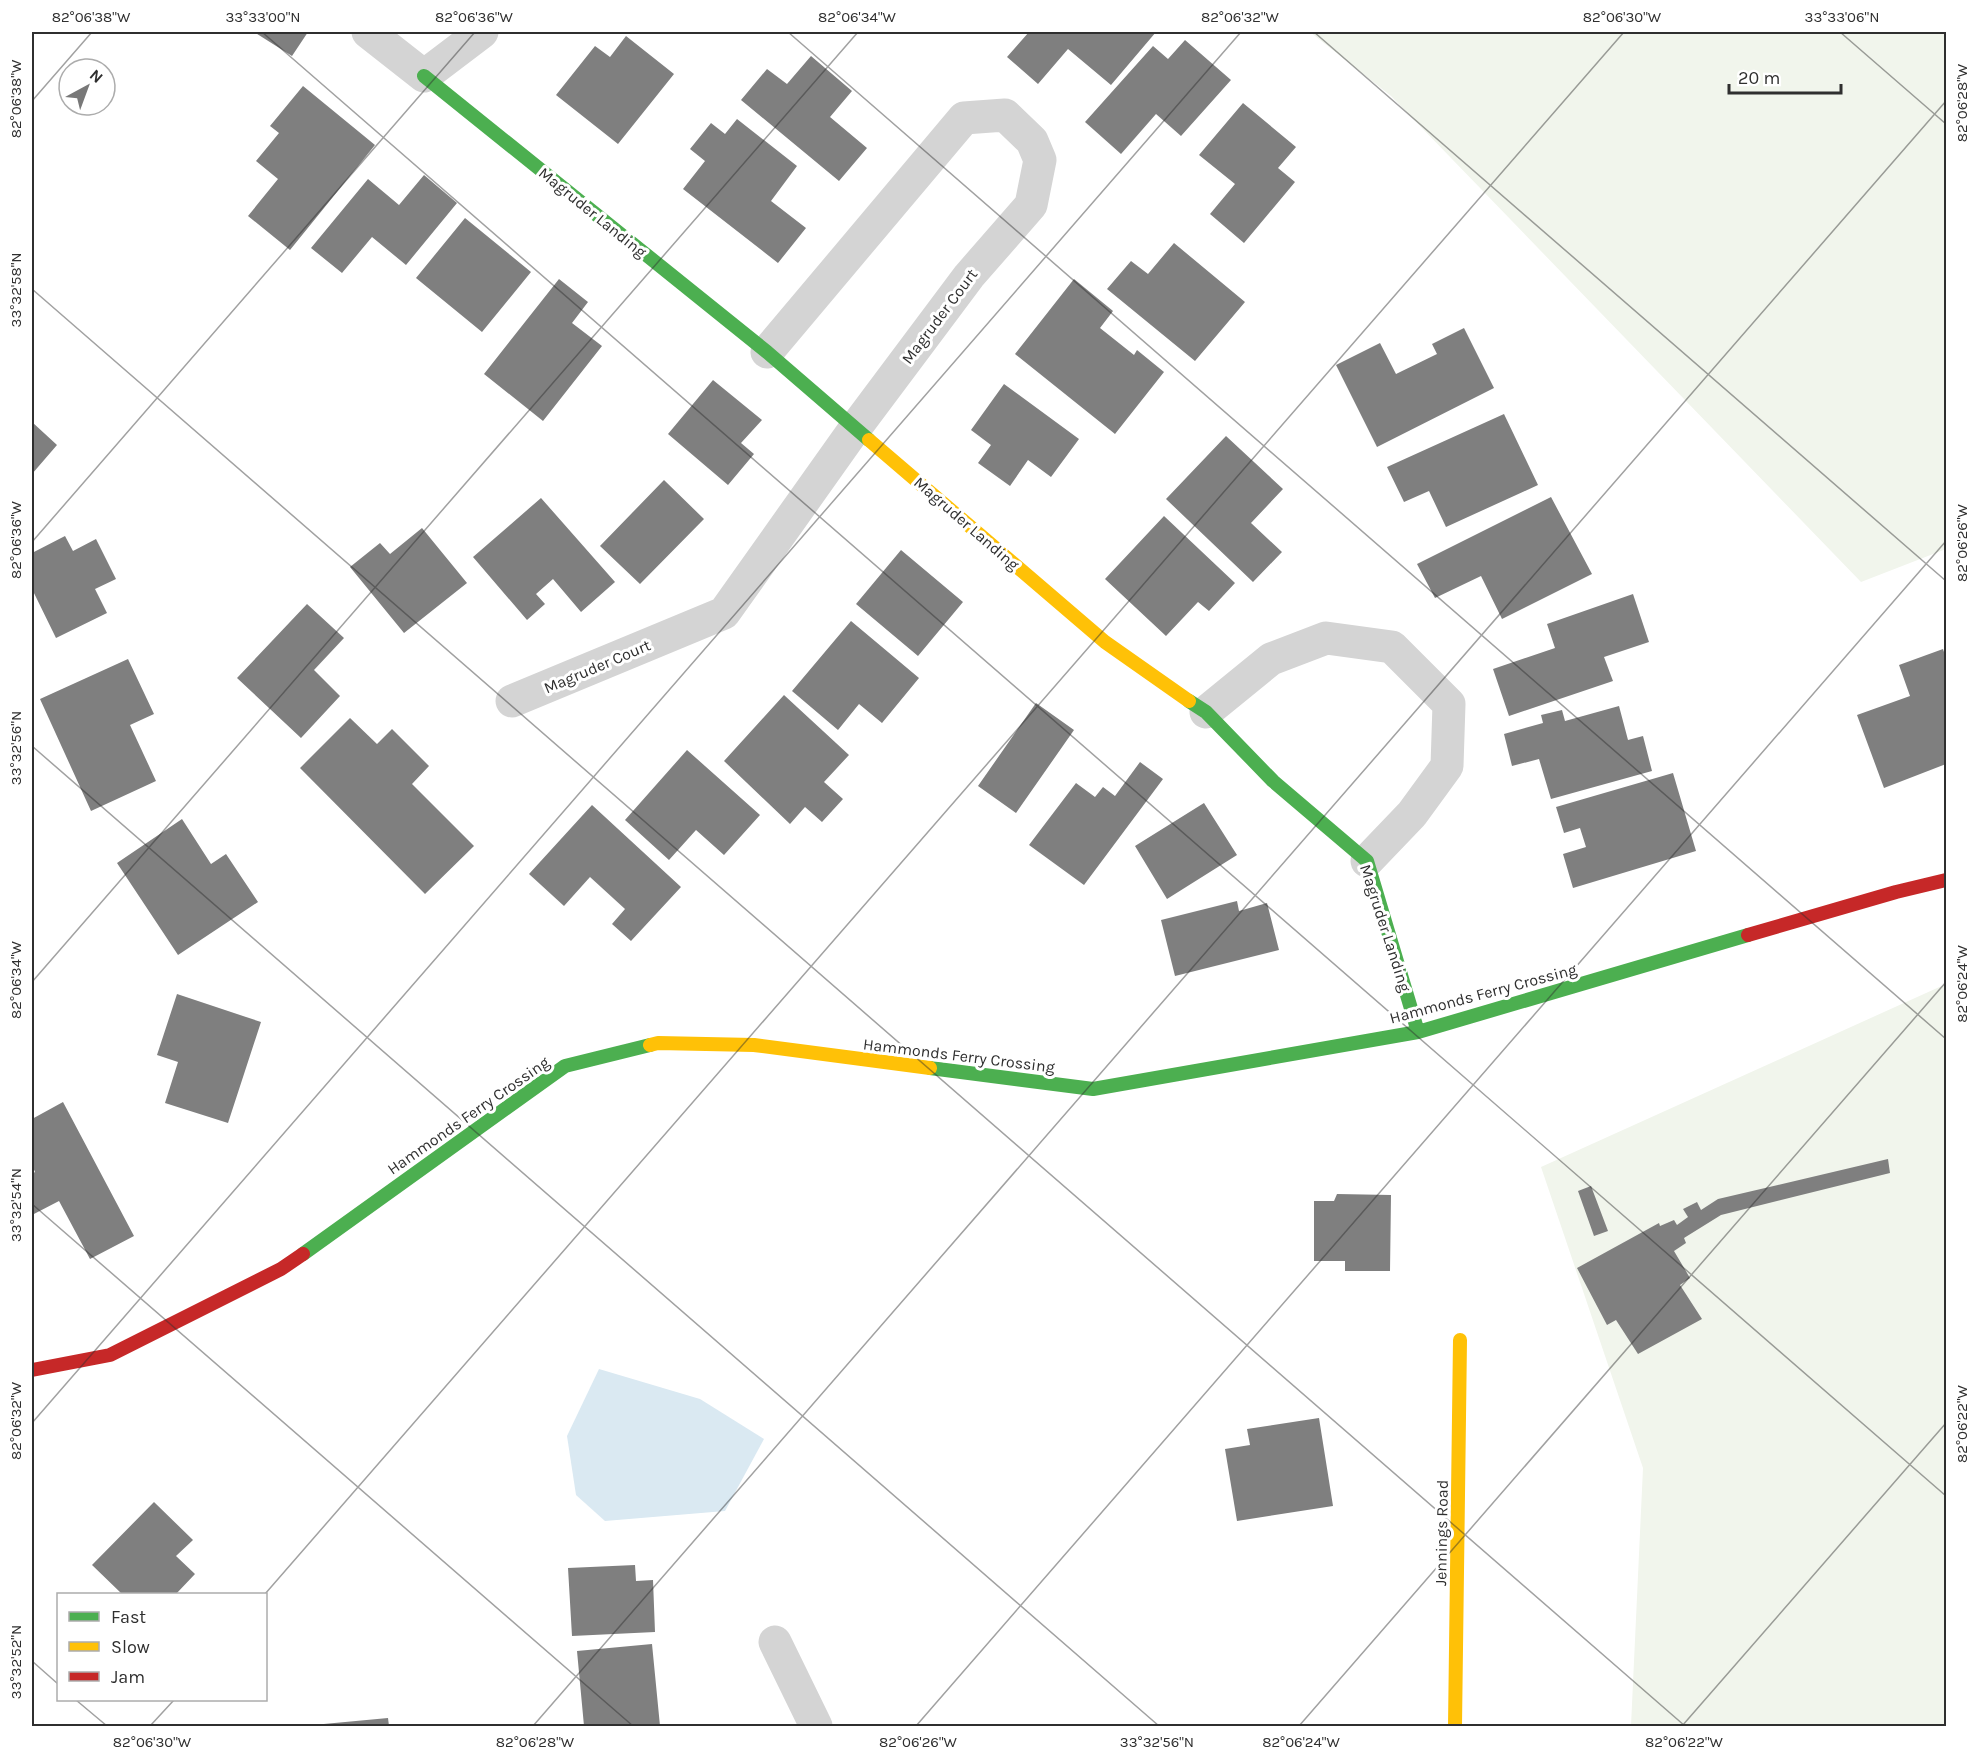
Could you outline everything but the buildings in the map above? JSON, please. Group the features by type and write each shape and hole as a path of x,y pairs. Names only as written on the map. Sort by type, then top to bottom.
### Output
{"street":[{"name":"Magruder Landing","path":"368,32 767,352 1106,642 1206,712 1273,781 1367,861 1418,1032"},
{"path":"424,76 482,32"},
{"name":"Magruder Court","path":"512,701 724,613 856,427 969,276 1031,205 1040,160 1032,141 1005,115 964,118 767,352"},
{"path":"1206,712 1271,659 1326,638 1392,647 1449,704 1447,766 1412,814 1367,861"},
{"name":"Hammonds Ferry Crossing","path":"32,1370 110,1355 281,1269 565,1066 658,1042 754,1045 1093,1089 1418,1032 1896,892 1947,880"},
{"name":"Jennings Road","path":"1455,1726 1460,1340"},
{"path":"775,1642 816,1726"}],"shaded area":[{"path":"1310,32 1946,32 1946,549 1861,582 1391,96"},
{"path":"1946,984 1946,1726 1631,1726 1643,1468 1541,1167"},
{"path":"599,1369 700,1399 764,1439 725,1511 605,1521 576,1495 567,1436"}],"traffic: fast":[{"path":"424,76 767,352 869,440"},
{"path":"1189,701 1206,712 1273,781 1367,861 1418,1032"},
{"path":"930,1068 1093,1089 1418,1032 1748,935"},
{"path":"303,1254 565,1066 650,1045"}],"traffic: slow":[{"path":"869,440 1105,642 1189,701"},
{"path":"650,1045 658,1043 754,1045 930,1068"},
{"path":"1455,1726 1460,1340"}],"traffic: jam":[{"path":"1748,935 1896,892 1946,880"},
{"path":"32,1370 110,1355 281,1269 303,1254"}]}
